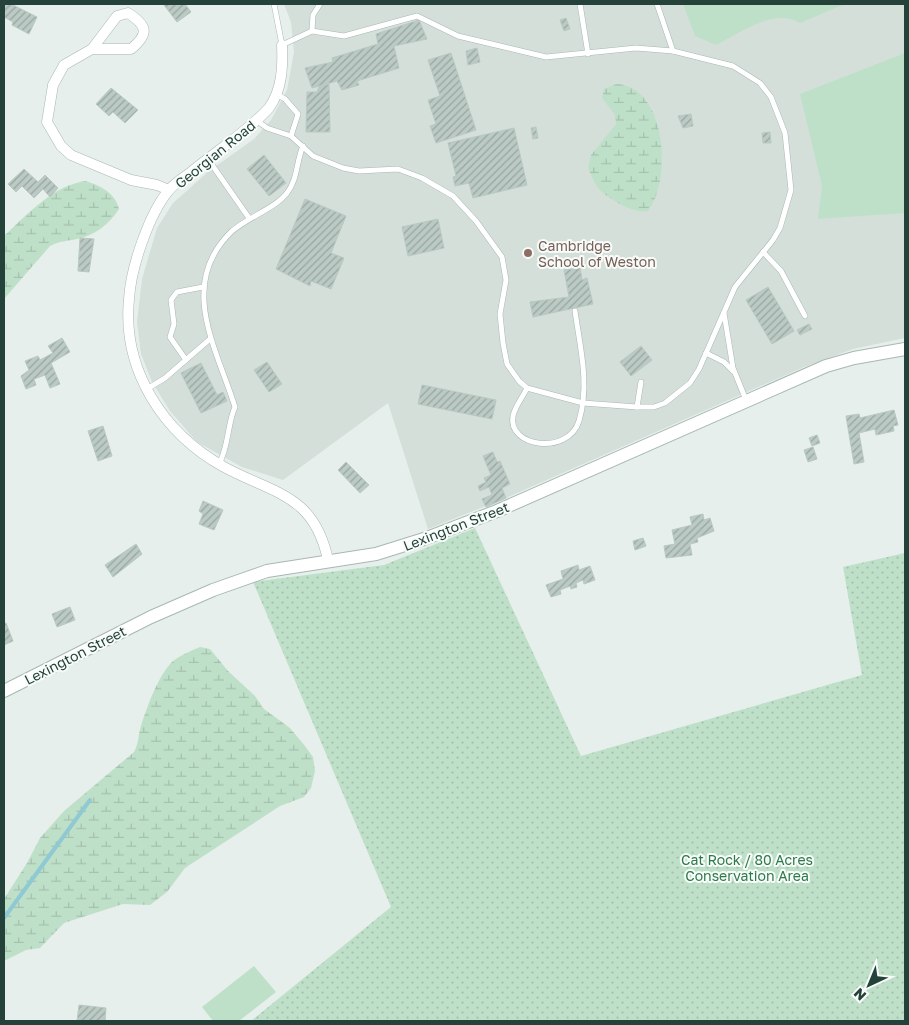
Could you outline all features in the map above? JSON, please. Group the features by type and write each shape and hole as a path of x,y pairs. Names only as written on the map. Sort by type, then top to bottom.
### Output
{"street":[{"path":"92,49 131,49 142,40 144,30 140,21 128,13 117,16 92,49 64,65 53,85 47,122 60,146 71,155 131,180 158,185 169,190"},
{"path":"278,96 283,63 282,45"},
{"name":"Georgian Road","path":"278,96 256,120 169,190 138,252 129,294 130,342 146,389 173,428 193,446 219,464 297,502 315,526 328,560"},
{"name":"Lexington Street","path":"4,690 143,621 213,590 267,571 385,552 454,528 835,363 905,349"}],"lane":[{"path":"256,120 267,128 291,136 313,156 343,168 359,171 398,168 422,178 453,196 476,220 502,257 506,280 500,314 503,343 510,368 528,388 583,403 654,407 676,397 694,379 735,287 780,228 791,190 785,133 771,97 760,83 733,66 673,51 636,48 546,57 509,50 458,36 417,16 344,36 312,31 282,45 274,4"},
{"path":"312,31 313,15 320,4"},
{"path":"580,4 588,54"},
{"path":"658,4 673,51"},
{"path":"278,96 285,98 298,114 291,136"},
{"path":"219,464 226,450 231,416 235,407 210,339 202,287 204,275 222,242 249,218 286,195 294,182 303,146"},
{"path":"208,159 249,218"},
{"path":"763,252 781,271 806,316"},
{"path":"186,360 170,337 172,330 171,298 179,291 202,287"},
{"path":"724,310 725,331 736,375 746,400"},
{"path":"528,388 517,407 513,423 523,436 536,444 545,445 565,438 579,423 585,378 575,311"},
{"path":"146,389 165,378 210,339"},
{"path":"706,353 727,364 736,375"},
{"path":"638,407 641,382"}],"shaded area":[{"name":"Cambridge School of Weston","path":"284,4 905,4 905,338 853,349 804,367 506,498 428,529 388,403 283,480 242,467 197,442 170,411 152,382 141,354 137,322 142,279 157,228 173,203 209,171 254,139 271,120 287,90 294,52 291,22"}],"green space":[{"path":"683,4 845,4 800,23 780,18 758,23 716,45 695,36"},
{"path":"905,53 905,213 818,219 822,186 800,94"},
{"path":"616,84 633,88 646,100 655,116 660,136 661,178 656,197 648,211 630,209 607,196 597,187 588,168 591,155 616,124 615,115 602,98 604,89"},
{"path":"86,181 110,194 119,209 96,232 50,246 4,299 4,236 41,202 62,188"},
{"name":"Cat Rock / 80 Acres Conservation Area","path":"475,528 581,756 862,675 843,567 905,553 905,1021 251,1021 391,907 253,582 384,565"},
{"path":"200,647 210,649 228,671 255,696 264,709 290,728 305,746 313,757 315,771 311,788 304,797 280,806 185,868 167,892 150,905 123,904 64,923 40,948 26,950 4,961 4,899 27,863 40,838 64,811 134,752 146,710 162,675 172,662"},
{"path":"254,966 276,992 239,1021 213,1021 202,1007"}],"building":[{"path":"4,4 11,4 37,17 29,34 12,25 13,22 4,17"},
{"path":"185,4 191,12 177,22 164,5"},
{"path":"566,18 570,29 564,31 560,20"},
{"path":"419,20 427,39 394,46 399,68 357,81 359,85 342,90 337,81 312,88 305,68 333,62 332,58 378,44 376,34"},
{"path":"477,48 480,62 468,65 466,51"},
{"path":"451,53 476,130 436,143 430,126 436,124 428,100 440,96 428,60"},
{"path":"329,84 330,132 306,132 307,92 317,92 319,87"},
{"path":"111,88 138,110 125,123 113,112 109,116 96,104"},
{"path":"691,114 693,126 683,128 678,116"},
{"path":"536,127 538,138 533,139 531,128"},
{"path":"514,128 527,185 473,198 469,183 455,186 453,177 456,176 448,143"},
{"path":"770,132 771,143 763,143 762,133"},
{"path":"264,155 286,183 269,196 247,169"},
{"path":"24,169 38,182 45,175 58,188 50,197 43,189 34,198 22,186 16,192 8,184"},
{"path":"305,199 346,216 331,253 344,258 331,289 311,281 310,286 276,269"},
{"path":"438,219 444,248 408,256 402,227"},
{"path":"80,238 94,239 89,272 78,271"},
{"path":"580,268 582,280 587,278 593,304 533,317 530,302 569,297 564,270"},
{"path":"768,287 794,331 772,344 746,300"},
{"path":"809,324 812,329 800,335 797,330"},
{"path":"62,338 70,352 51,363 60,384 50,388 45,375 34,379 36,385 26,389 21,376 29,370 25,361 38,356 40,360 53,353 48,346"},
{"path":"641,346 652,360 631,376 620,362"},
{"path":"267,362 282,384 269,392 254,370"},
{"path":"201,363 217,395 223,392 227,401 201,413 181,373"},
{"path":"422,385 496,400 492,419 418,404"},
{"path":"894,410 898,425 893,426 894,431 876,435 875,429 859,433 864,462 854,464 846,416 859,414 860,418"},
{"path":"103,426 112,456 98,461 88,431"},
{"path":"817,435 820,443 812,446 809,438"},
{"path":"813,447 817,459 808,462 804,450"},
{"path":"493,452 497,462 500,461 510,484 502,488 506,498 486,507 482,499 492,495 489,487 480,491 478,486 486,482 484,478 491,475 483,456"},
{"path":"346,462 369,485 360,493 338,470"},
{"path":"203,501 223,510 214,530 199,524 203,514 199,511"},
{"path":"703,514 704,520 710,518 714,531 697,538 698,542 690,544 692,555 666,558 664,546 675,544 672,530 692,525 690,517"},
{"path":"643,538 646,546 635,550 633,541"},
{"path":"136,544 142,554 113,577 105,565"},
{"path":"578,565 579,570 590,566 595,580 584,584 583,580 576,583 577,587 571,589 570,586 560,590 561,594 551,597 546,585 563,579 561,571"},
{"path":"70,607 75,620 57,627 52,614"},
{"path":"4,623 6,623 13,641 4,645"},
{"path":"79,1005 106,1008 105,1021 77,1021"}],"waterway":[{"path":"4,918 90,800"}],"place":[{"name":"Cambridge School of Weston","path":"528,253"}]}
